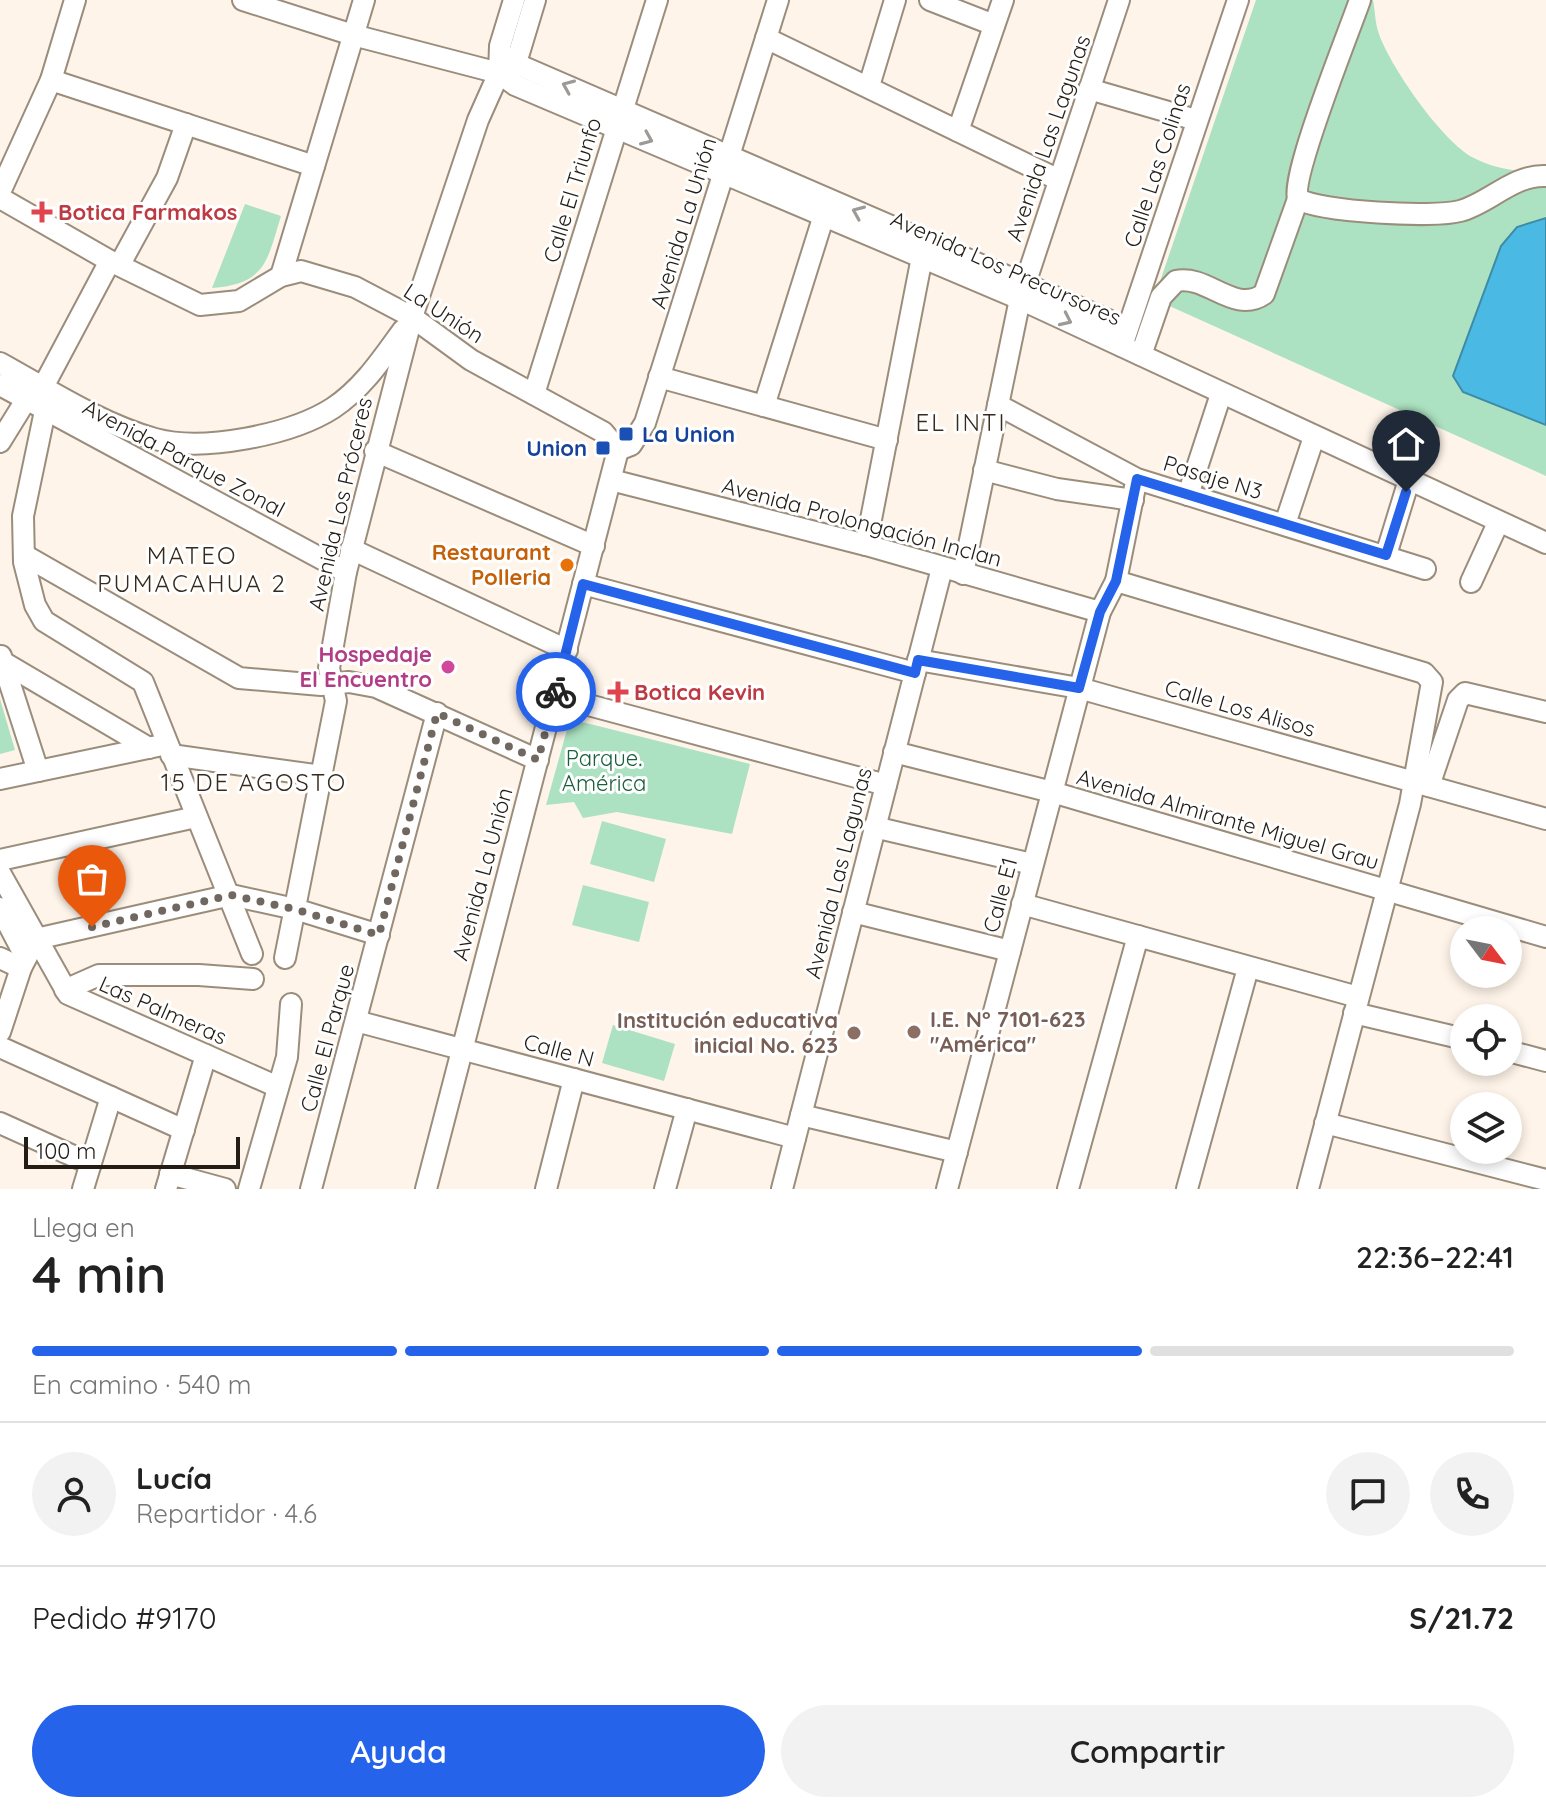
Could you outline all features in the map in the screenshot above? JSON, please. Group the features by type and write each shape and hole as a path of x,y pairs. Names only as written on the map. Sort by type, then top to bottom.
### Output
{"street":[{"path":"0,192 51,80 75,0"},
{"name":"Avenida Los Precursores","path":"243,0 353,35 499,73 521,66 619,118 1023,291"},
{"path":"0,198 115,263 200,305 239,301 281,276 364,0"},
{"name":"Avenida Los Próceres","path":"499,73 500,46 514,0"},
{"name":"Avenida Los Próceres","path":"285,958 336,701 329,668 346,572 375,451 412,317 478,120 499,73 519,53 535,0"},
{"name":"Calle El Triunfo","path":"534,394 657,0"},
{"name":"Avenida La Unión","path":"618,450 631,445 639,435 778,0"},
{"path":"869,86 895,0"},
{"path":"930,0 994,25"},
{"path":"958,131 1003,0"},
{"name":"Avenida Las Lagunas","path":"963,574 1023,291 1119,0"},
{"name":"Calle Las Colinas","path":"1132,350 1196,120 1238,0"},
{"path":"1360,0 1308,147 1296,187 1298,199 1264,294 1255,300 1238,300 1195,281 1176,281 1161,297 1132,350 1546,543"},
{"path":"766,38 1059,180"},
{"path":"51,80 314,166"},
{"path":"1089,89 1196,120"},
{"path":"0,442 26,400 43,387 115,263 145,224 167,178 186,124"},
{"name":"Avenida Los Precursores","path":"727,164 824,215 922,257 1108,320 1132,350"},
{"path":"1298,199 1360,210 1430,215 1461,211 1500,190 1546,176"},
{"path":"764,406 824,215"},
{"path":"866,545 922,257"},
{"name":"La Unión","path":"281,276 301,271 355,287 412,317 471,360 603,432 618,450"},
{"name":"Avenida Parque Zonal","path":"0,363 131,431 159,440 215,442 282,431 333,408 370,376 412,317"},
{"path":"659,377 887,440"},
{"name":"Avenida Parque Zonal","path":"0,385 346,572"},
{"path":"43,387 45,411 23,516 24,555 40,617 136,675 148,692 162,749 231,895 252,954"},
{"path":"1188,495 1221,394"},
{"name":"Pasaje N3","path":"998,405 1137,479 1425,569"},
{"path":"1285,524 1314,437"},
{"path":"611,480 618,450"},
{"path":"375,451 594,546"},
{"path":"984,470 1057,489 1133,500"},
{"name":"Calle E1","path":"947,1189 1100,612 1116,581 1137,479"},
{"name":"Avenida La Unión","path":"426,1189 460,1049 611,480"},
{"name":"Avenida Prolongación Inclan","path":"611,480 866,545 1100,612"},
{"path":"1386,555 1409,480"},
{"path":"1471,582 1498,523"},
{"path":"351,549 567,650"},
{"path":"24,555 239,678 332,684 349,682 376,687 538,760"},
{"name":"Avenida Las Lagunas","path":"782,1189 942,568"},
{"path":"1116,581 1424,673 1430,677 1432,688 1422,784"},
{"name":"Calle Los Alisos","path":"583,584 916,666 1079,688 1546,819"},
{"path":"2,657 162,749"},
{"path":"2,657 38,771"},
{"path":"1308,1189 1385,890 1422,784 1458,700 1465,693 1546,712"},
{"path":"555,696 886,785"},
{"name":"Calle El Parque","path":"311,1189 437,713"},
{"path":"0,779 162,749 322,776"},
{"name":"Avenida Almirante Miguel Grau","path":"894,752 1052,792 1546,937"},
{"path":"0,860 196,817"},
{"path":"874,827 1032,864"},
{"name":"Las Palmeras","path":"0,873 28,955 68,994 278,1087"},
{"path":"0,958 28,955 231,895 295,909 379,935"},
{"path":"1022,904 1248,968 1450,1035"},
{"path":"0,908 28,955"},
{"path":"853,912 1010,951"},
{"path":"1068,1189 1138,936"},
{"path":"0,1032 28,955"},
{"path":"1187,1189 1248,968"},
{"path":"65,990 99,975 199,975 253,979"},
{"path":"249,1189 287,1057 291,1004"},
{"name":"Calle N","path":"356,1021 795,1138"},
{"path":"0,1047 184,1130"},
{"path":"206,1055 168,1181 225,1189"},
{"path":"1522,1055 1546,1061"},
{"path":"546,1189 574,1079"},
{"path":"83,1189 111,1097"},
{"path":"665,1189 687,1109"},
{"path":"801,1115 957,1152"},
{"path":"0,1123 91,1164"},
{"path":"1325,1123 1546,1180"}],"green space":[{"path":"1256,0 1373,0 1378,31 1393,63 1418,101 1461,150 1500,168 1546,172 1546,476 1154,299"},
{"path":"245,204 281,216 272,246 262,267 254,275 230,286 212,288"},
{"path":"0,699 15,750 0,754"},
{"name":"Parque. América","path":"570,719 750,764 732,834 617,812 583,818 574,802 546,805"},
{"path":"602,821 666,839 654,882 590,864"},
{"path":"583,885 649,902 639,942 572,925"},
{"path":"613,1025 675,1044 664,1081 602,1063"}],"water":[{"path":"1546,218 1546,425 1463,392 1453,376 1501,246 1517,227"}],"way so far":[{"path":"92,927 231,895 294,909 379,935 437,713 538,760 556,692"}],"place":[{"name":"Botica Farmakos","path":"42,212"},
{"name":"La Union","path":"626,434"},
{"name":"Union","path":"603,448"},
{"name":"Restaurant Polleria","path":"567,565"},
{"name":"Hospedaje El Encuentro","path":"448,667"},
{"name":"Botica Kevin","path":"618,692"},
{"name":"I.E. N° 7101-623 \"América\"","path":"914,1032"},
{"name":"Institución educativa inicial No. 623","path":"854,1033"}],"district":[{"name":"EL INTI","path":"961,423"},
{"name":"MATEO PUMACAHUA 2","path":"192,570"},
{"name":"15 DE AGOSTO","path":"254,783"}],"route":[{"path":"556,692 583,584 915,673 918,660 1079,688 1100,612 1116,581 1137,479 1386,555 1406,492"}]}
